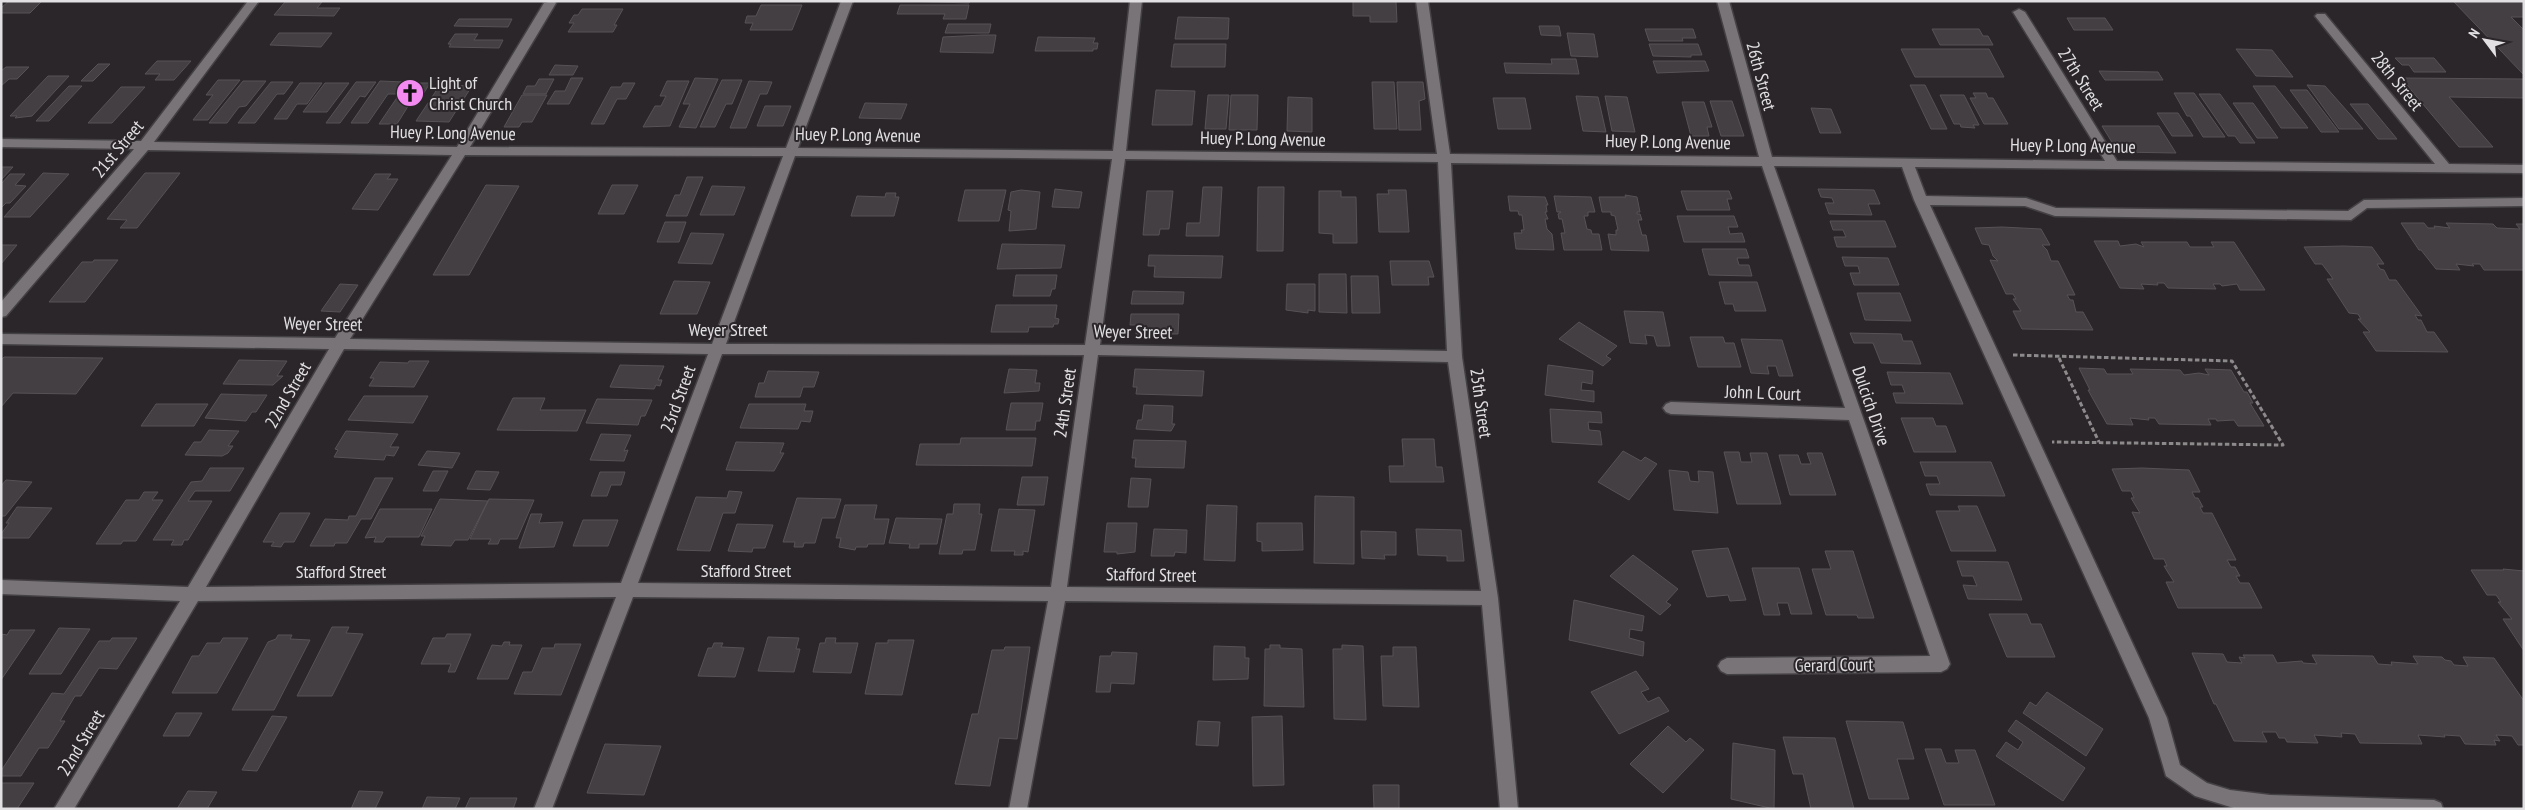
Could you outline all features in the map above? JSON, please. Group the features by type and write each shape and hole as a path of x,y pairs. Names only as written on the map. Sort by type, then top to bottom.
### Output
{"street":[{"name":"21st Street","path":"1,312 145,145 254,1"},
{"name":"23rd Street","path":"543,809 628,590 847,1"},
{"name":"24th Street","path":"1018,809 1058,594 1119,155 1136,1"},
{"name":"25th Street","path":"1422,1 1444,158 1455,357 1490,598 1509,809"},
{"name":"26th Street","path":"1723,1 1766,160"},
{"name":"22nd Street","path":"63,809 193,594 340,343 461,151 550,3"},
{"name":"27th Street","path":"2019,12 2113,164"},
{"name":"28th Street","path":"2321,16 2445,168"},
{"name":"Huey P. Long Avenue","path":"1,143 461,151 1766,160 2524,169"},
{"name":"Dulcich Drive","path":"1766,160 1941,664"},
{"path":"1907,162 1921,200 2158,718 2172,770 2202,790 2230,799 2270,804 2434,809"},
{"path":"1921,200 2026,202 2055,212 2351,216 2364,204 2524,202"},
{"name":"Weyer Street","path":"1,339 717,349 1092,350 1455,357"},
{"name":"John L Court","path":"1671,408 1854,414"},
{"name":"Stafford Street","path":"1,587 193,594 628,590 1490,598"},
{"name":"Gerard Court","path":"1727,666 1941,664"}],"path":[{"path":"1993,356 2022,355 2059,358 2232,361 2283,445 2032,441"},
{"path":"2059,358 2099,442"}],"building":[{"path":"9,1 42,1 30,13 1,13 1,8"},
{"path":"903,1 970,1 969,3"},
{"path":"1353,1 1396,1 1397,22 1370,22 1370,16 1353,16"},
{"path":"2453,1 2524,1 2524,17 2511,17 2524,30 2524,75"},
{"path":"285,2 322,2 317,8 340,8 334,16 274,15"},
{"path":"761,5 802,5 792,30 750,30 753,23 745,23 747,16 756,16"},
{"path":"900,5 969,5 966,19 943,19 945,14 897,14"},
{"path":"582,9 623,9 614,25 617,25 613,32 568,32 574,23 569,23 574,15 578,15"},
{"path":"1178,17 1229,18 1228,39 1175,39"},
{"path":"2067,18 2105,18 2113,30 2074,30"},
{"path":"459,19 512,19 508,27 454,26"},
{"path":"948,24 991,24 989,33 945,33"},
{"path":"1539,26 1559,26 1561,36 1541,35"},
{"path":"1645,29 1693,29 1696,38 1682,38 1683,41 1649,41"},
{"path":"1932,29 1979,29 1983,36 1988,36 1993,45 1940,45"},
{"path":"279,33 332,33 321,47 270,45"},
{"path":"1567,33 1594,34 1598,57 1571,56"},
{"path":"455,34 478,34 474,40 503,40 499,48 449,47 451,44 448,44"},
{"path":"996,35 993,53 940,52 943,37"},
{"path":"1038,37 1095,38 1093,43 1098,43 1097,49 1093,49 1093,51 1035,51"},
{"path":"1174,44 1226,44 1225,67 1171,67"},
{"path":"1649,44 1698,44 1702,55 1691,55 1691,57 1653,56"},
{"path":"1901,49 1989,49 2004,77 1915,77"},
{"path":"2236,49 2272,50 2293,77 2256,76"},
{"path":"2395,58 2434,58 2446,72 2414,72 2409,65 2402,65"},
{"path":"1551,59 1576,59 1579,74 1506,73 1504,63 1552,64"},
{"path":"157,61 191,61 174,80 155,80 160,74 145,74"},
{"path":"1653,61 1705,61 1709,71 1657,73"},
{"path":"98,64 110,64 93,81 81,81"},
{"path":"555,65 578,66 573,75 549,75"},
{"path":"6,67 29,67 17,79 9,79 1,86 1,71"},
{"path":"2099,71 2158,72 2163,80 2105,80"},
{"path":"48,76 69,76 32,116 15,118 17,116 10,116"},
{"path":"571,78 583,78 569,104 547,104 555,91 565,91"},
{"path":"695,78 718,79 696,128 679,127 690,104 683,104"},
{"path":"2401,78 2524,79 2524,98 2449,97 2493,147 2459,147"},
{"path":"539,79 554,79 546,94 523,94 527,86 535,86"},
{"path":"218,80 240,80 208,120 193,120 213,95 206,95"},
{"path":"722,80 742,80 732,104 726,104 715,127 700,127"},
{"path":"243,81 266,81 246,106 239,107 227,123 209,123"},
{"path":"380,81 404,82 396,94 388,94 368,123 351,123"},
{"path":"667,81 689,81 670,126 643,127 655,106 661,106 666,96 660,96"},
{"path":"749,81 772,82 767,94 760,94 746,128 730,128"},
{"path":"271,82 293,82 284,94 277,94 255,123 238,123"},
{"path":"356,82 376,82 365,97 360,96 340,123 326,123"},
{"path":"1372,82 1394,82 1397,129 1374,129"},
{"path":"1397,82 1423,82 1425,99 1419,101 1421,130 1399,130"},
{"path":"300,83 322,83 307,104 297,104 287,119 274,119"},
{"path":"325,83 349,83 327,112 303,112"},
{"path":"407,83 430,83 422,96 415,95 397,124 379,124"},
{"path":"623,83 635,83 626,99 617,99 604,124 591,124 611,87 621,87"},
{"path":"440,85 472,86 449,122 416,121"},
{"path":"1910,85 1925,85 1947,129 1931,129"},
{"path":"2307,85 2325,86 2363,129 2339,129"},
{"path":"69,86 82,86 49,121 36,121"},
{"path":"2253,86 2275,86 2308,128 2281,128"},
{"path":"121,87 145,87 112,123 88,123"},
{"path":"1156,90 1195,91 1192,125 1152,125"},
{"path":"2290,90 2307,90 2339,132 2321,132"},
{"path":"1973,93 1986,93 1988,98 1993,98 2008,124 1984,124 1970,98 1976,98"},
{"path":"2174,93 2194,93 2225,137 2203,137 2190,116 2187,116"},
{"path":"2199,94 2220,94 2255,143 2240,143 2235,136 2228,136"},
{"path":"522,95 547,95 532,122 522,122 519,127 504,127"},
{"path":"1208,95 1229,95 1226,129 1205,129"},
{"path":"1231,95 1258,95 1257,130 1229,130"},
{"path":"1940,95 1964,95 1979,125 1973,125 1975,128 1961,127 1960,124 1954,124"},
{"path":"1576,96 1598,97 1606,132 1583,131"},
{"path":"1605,96 1627,97 1635,132 1612,131"},
{"path":"1288,97 1312,98 1312,132 1287,131"},
{"path":"1493,98 1525,98 1531,129 1498,129"},
{"path":"1710,101 1732,101 1744,136 1721,136"},
{"path":"1682,102 1704,102 1712,127 1707,127 1709,136 1691,136"},
{"path":"865,103 907,104 901,119 859,118"},
{"path":"2233,103 2253,103 2278,138 2257,138"},
{"path":"2350,104 2368,104 2397,139 2378,139"},
{"path":"765,106 791,106 783,126 757,126"},
{"path":"1811,108 1831,109 1841,133 1820,133"},
{"path":"2157,113 2178,113 2193,136 2172,136"},
{"path":"2102,126 2159,126 2176,153 2118,152"},
{"path":"1,167 13,167 1,180"},
{"path":"43,173 69,174 30,217 4,217"},
{"path":"145,173 180,173 137,228 120,228 127,220 107,219"},
{"path":"10,174 25,174 15,185 26,186 10,203 6,203 1,208 1,184"},
{"path":"375,174 391,174 387,179 398,179 378,210 352,209"},
{"path":"687,177 703,177 687,216 666,216 675,195 680,195"},
{"path":"486,185 519,186 469,275 433,275"},
{"path":"612,185 638,185 624,214 598,214"},
{"path":"712,186 745,187 734,215 700,215"},
{"path":"1203,187 1222,187 1219,236 1186,236 1187,223 1200,223"},
{"path":"1258,187 1284,187 1283,251 1257,251"},
{"path":"1055,189 1082,192 1079,208 1052,207"},
{"path":"1818,189 1874,190 1880,204 1868,204 1872,215 1829,214 1825,203 1834,203 1832,198 1821,197"},
{"path":"965,190 1006,190 999,221 958,221"},
{"path":"1021,190 1040,192 1036,229 1009,231 1011,211 1008,210 1011,192"},
{"path":"1388,190 1406,190 1409,232 1379,232 1377,194 1389,194"},
{"path":"1147,191 1173,191 1169,229 1160,229 1159,235 1143,235"},
{"path":"1319,191 1341,191 1341,197 1356,197 1357,243 1333,243 1333,234 1319,233"},
{"path":"1681,191 1729,191 1732,199 1727,199 1730,210 1687,210"},
{"path":"886,193 896,193 895,197 899,197 894,216 851,216 857,196 885,197"},
{"path":"1625,195 1637,197 1640,212 1637,212 1637,214 1640,214 1642,220 1638,220 1642,235 1646,235 1649,251 1611,250 1608,234 1616,235 1616,230 1618,230 1615,216 1611,215 1611,212 1602,212 1599,197 1626,197"},
{"path":"1508,196 1545,197 1548,205 1546,205 1547,212 1545,212 1548,219 1545,219 1547,229 1552,234 1554,250 1516,249 1514,233 1522,233 1521,230 1524,230 1522,215 1519,215 1518,211 1510,211"},
{"path":"1554,196 1591,197 1595,212 1588,212 1588,216 1584,216 1587,229 1591,230 1592,234 1599,234 1602,250 1564,250 1561,233 1565,233 1562,219 1559,219 1558,214 1561,212 1557,212"},
{"path":"1677,216 1734,216 1738,227 1728,227 1730,234 1742,233 1745,242 1684,242"},
{"path":"1830,221 1885,221 1896,247 1837,247 1834,237 1846,237 1843,230 1833,230"},
{"path":"665,222 686,222 679,242 657,242"},
{"path":"2401,223 2424,223 2428,228 2435,228 2434,226 2450,228 2446,223 2493,224 2497,228 2520,229 2516,224 2524,224 2524,270 2484,270 2480,264 2472,264 2474,266 2456,264 2460,270 2436,269 2419,250"},
{"path":"1975,228 2041,229 2050,245 2042,245 2047,250 2051,261 2058,261 2075,295 2067,295 2070,300 2073,300 2076,312 2083,312 2093,330 2022,329 2013,311 2021,311 2013,299 2016,299 2013,294 2006,294 1990,260 1998,261 1993,256 1989,245 1982,244"},
{"path":"691,233 724,234 712,264 678,263"},
{"path":"2094,241 2118,241 2120,246 2136,244 2144,247 2141,242 2187,242 2190,247 2214,247 2211,242 2234,242 2265,290 2240,290 2237,284 2222,286 2220,284 2213,284 2216,289 2168,288 2164,283 2157,283 2158,285 2141,284 2144,289 2120,288"},
{"path":"1002,244 1065,245 1061,268 997,269"},
{"path":"1,245 17,245 1,264"},
{"path":"2304,247 2372,247 2384,264 2377,264 2380,269 2384,270 2389,280 2396,280 2422,316 2415,315 2418,320 2421,320 2427,332 2434,332 2448,352 2376,351 2363,332 2370,332 2358,319 2361,319 2358,314 2349,313 2327,279 2333,279 2331,276 2322,264 2315,264"},
{"path":"1702,249 1746,249 1749,258 1737,258 1739,265 1749,265 1752,276 1709,275"},
{"path":"1149,255 1223,256 1221,278 1154,277 1155,266 1148,266"},
{"path":"1842,257 1888,258 1899,285 1854,285 1850,273 1860,273 1858,266 1845,266"},
{"path":"94,260 118,260 85,302 49,302 82,262 93,262"},
{"path":"1390,261 1429,261 1434,277 1428,277 1429,285 1392,285"},
{"path":"1319,274 1346,274 1347,313 1319,312"},
{"path":"1016,275 1057,275 1055,289 1052,289 1050,296 1013,296"},
{"path":"1351,276 1378,276 1380,313 1352,313"},
{"path":"674,281 710,282 697,314 660,314"},
{"path":"1719,282 1757,282 1766,311 1735,311 1733,304 1725,304"},
{"path":"340,284 358,285 340,312 321,311"},
{"path":"1287,284 1315,284 1315,311 1308,310 1308,313 1286,310"},
{"path":"1133,291 1184,292 1183,304 1131,304"},
{"path":"1857,293 1900,293 1911,321 1865,320"},
{"path":"996,305 1057,305 1055,318 1059,319 1058,324 1054,324 1053,327 1029,327 1028,332 991,332"},
{"path":"1624,311 1663,312 1670,346 1657,346 1654,336 1645,335 1647,344 1630,343"},
{"path":"1131,314 1179,314 1178,334 1136,334 1137,325 1130,325"},
{"path":"1579,322 1617,346 1606,356 1611,359 1603,366 1559,339"},
{"path":"1850,333 1901,334 1903,341 1912,341 1921,364 1881,363 1873,343 1854,343"},
{"path":"1690,337 1723,337 1725,343 1734,343 1741,367 1698,367"},
{"path":"1741,339 1782,340 1793,376 1779,376 1776,366 1767,366 1769,374 1751,373"},
{"path":"4,357 103,358 76,394 13,393 1,407 1,360"},
{"path":"239,360 287,361 277,376 283,376 273,385 223,384"},
{"path":"409,361 429,361 414,387 369,386 374,378 370,378 380,362 408,363"},
{"path":"620,365 664,366 658,380 662,380 660,386 656,385 654,389 610,387"},
{"path":"1548,365 1593,371 1592,384 1582,382 1581,390 1594,391 1594,402 1545,395"},
{"path":"2079,368 2104,369 2107,374 2133,374 2130,369 2180,370 2184,375 2199,373 2209,375 2205,369 2231,370 2244,392 2247,392 2253,403 2250,403 2264,426 2238,426 2234,420 2217,421 2216,419 2208,419 2211,425 2159,424 2155,418 2148,418 2149,420 2130,418 2133,425 2107,424 2088,390 2090,390"},
{"path":"1009,369 1037,370 1035,383 1040,383 1039,391 1004,393"},
{"path":"1135,369 1204,371 1202,396 1136,394 1137,387 1133,387"},
{"path":"768,371 819,372 814,387 803,387 800,397 755,397 759,383 764,383"},
{"path":"1887,372 1950,373 1963,404 1896,403 1893,393 1905,393 1902,385 1891,385"},
{"path":"221,394 267,395 256,412 252,412 246,421 205,418"},
{"path":"364,396 428,396 413,423 348,420"},
{"path":"513,398 545,398 540,410 586,410 577,431 497,430"},
{"path":"597,399 652,400 645,416 641,416 638,425 586,423"},
{"path":"1011,403 1043,403 1040,421 1036,421 1035,430 1006,430"},
{"path":"156,404 208,404 194,426 141,426"},
{"path":"749,404 806,404 804,411 813,411 810,422 801,421 798,429 740,428"},
{"path":"1144,405 1173,406 1172,424 1175,424 1171,431 1136,429 1138,420 1142,420"},
{"path":"1550,409 1601,412 1602,423 1588,422 1589,430 1600,431 1602,445 1552,442"},
{"path":"1901,418 1933,418 1936,426 1946,426 1956,452 1914,452"},
{"path":"209,430 239,431 228,446 233,446 228,453 222,456 185,455 194,442 201,442"},
{"path":"346,431 398,434 390,447 399,447 394,456 386,455 384,460 334,457 338,450 335,449"},
{"path":"601,434 631,435 624,451 628,450 624,461 590,460"},
{"path":"961,438 1036,438 1032,466 916,465 920,444 960,444"},
{"path":"1402,439 1434,439 1436,467 1442,467 1444,482 1390,482 1389,466 1404,466"},
{"path":"1134,440 1186,441 1184,468 1135,467 1136,458 1132,458"},
{"path":"736,442 784,443 780,453 784,453 774,471 726,470"},
{"path":"427,451 460,453 452,468 418,465"},
{"path":"1623,451 1641,461 1645,457 1657,464 1629,500 1598,482"},
{"path":"1724,452 1739,452 1741,462 1752,462 1750,453 1767,453 1781,504 1737,504"},
{"path":"1807,453 1822,453 1836,495 1790,495 1779,455 1798,455 1801,464 1811,464"},
{"path":"1920,462 1991,462 2005,496 1930,495 1926,484 1940,484 1937,476 1925,476"},
{"path":"210,468 244,468 230,491 195,491 188,501 212,501 188,540 184,540 182,545 171,545 174,540 153,540 191,482 202,481"},
{"path":"2112,469 2189,470 2200,492 2192,492 2195,498 2198,498 2203,507 2200,507 2203,513 2212,513 2236,560 2227,560 2231,567 2235,567 2240,576 2236,576 2240,583 2249,583 2262,608 2178,608 2166,582 2174,582 2164,566 2167,566 2164,559 2154,559 2132,512 2140,513 2131,498 2134,498 2131,491 2122,491"},
{"path":"1669,470 1688,472 1690,481 1699,482 1698,471 1713,472 1718,513 1674,510"},
{"path":"433,471 448,471 438,491 423,491"},
{"path":"476,471 499,472 490,490 467,489"},
{"path":"600,472 625,472 621,485 611,485 607,496 591,496"},
{"path":"1022,477 1048,477 1044,505 1017,505"},
{"path":"375,478 393,478 371,519 361,519 347,543 335,543 334,546 310,546 325,519 348,520 349,516 356,516"},
{"path":"1131,478 1151,479 1148,507 1128,507"},
{"path":"6,480 32,482 5,516 1,516 1,486"},
{"path":"729,491 742,492 735,513 723,513 710,551 677,550 696,497 727,498"},
{"path":"144,492 158,492 152,500 163,500 136,541 123,541 121,544 96,544 126,500 139,500"},
{"path":"1315,496 1354,497 1354,564 1314,563"},
{"path":"797,498 841,499 835,518 822,518 815,543 804,543 803,547 794,547 795,542 783,542"},
{"path":"440,499 488,501 468,540 455,540 451,546 421,545 425,536 421,536"},
{"path":"489,499 534,500 517,539 500,539 498,544 488,544 491,539 470,539"},
{"path":"954,504 980,504 979,514 982,514 975,550 963,550 962,554 939,554 947,514 953,514"},
{"path":"845,505 877,505 874,519 889,519 884,544 868,544 867,547 856,547 855,550 839,547 841,538 836,538"},
{"path":"1207,505 1237,506 1235,561 1204,560"},
{"path":"1958,506 1977,506 1996,551 1951,551 1936,511 1960,511"},
{"path":"17,507 52,508 29,538 1,538 1,534 9,523 6,523"},
{"path":"380,509 432,509 419,537 386,537 383,542 374,542 376,537 365,538"},
{"path":"999,509 1035,510 1028,552 1023,551 1023,555 1014,555 1015,551 991,551"},
{"path":"280,513 310,513 294,542 284,542 281,547 271,546 274,542 263,542"},
{"path":"531,514 542,514 539,523 563,522 554,547 519,548"},
{"path":"896,518 942,519 937,544 919,544 919,548 909,548 910,544 889,543"},
{"path":"583,520 618,520 608,546 573,546"},
{"path":"1107,523 1137,523 1135,552 1117,554 1117,552 1104,552"},
{"path":"1257,523 1302,523 1303,550 1262,551 1262,542 1257,541"},
{"path":"737,524 773,525 765,548 753,548 752,552 728,551"},
{"path":"1154,529 1187,530 1186,553 1175,552 1174,556 1151,556"},
{"path":"1416,529 1461,530 1464,561 1447,561 1447,556 1418,555"},
{"path":"1361,531 1396,532 1396,555 1384,555 1385,559 1362,558"},
{"path":"1728,548 1746,600 1730,601 1728,595 1707,597 1692,551"},
{"path":"1825,551 1853,551 1874,618 1858,618 1857,615 1826,615 1812,569 1831,569"},
{"path":"1633,555 1678,589 1666,602 1671,605 1660,615 1610,576"},
{"path":"1957,561 2008,562 2022,600 1968,599 1963,585 1977,586 1973,576 1962,576"},
{"path":"1752,568 1799,568 1812,614 1791,614 1788,603 1777,603 1780,615 1764,615"},
{"path":"2503,569 2524,571 2524,651 2503,619 2512,619 2498,602 2501,602 2496,595 2487,595 2471,570"},
{"path":"1574,600 1644,616 1642,631 1630,629 1629,638 1644,642 1643,656 1569,640"},
{"path":"1989,614 2027,614 2031,624 2041,624 2055,657 2007,657"},
{"path":"332,627 349,627 346,633 363,634 332,696 297,696"},
{"path":"59,628 90,629 61,674 29,674"},
{"path":"10,630 35,630 1,680 1,634 7,635"},
{"path":"447,634 471,634 455,672 448,672 451,664 421,664 433,638 445,638"},
{"path":"278,635 292,635 290,639 310,640 274,710 232,710 268,642 276,639"},
{"path":"768,637 799,638 796,649 800,649 794,672 758,671"},
{"path":"112,638 137,638 117,669 99,668 81,696 75,696 60,721 65,721 48,748 39,748 21,776 1,776 1,771 52,693 64,694 99,641 110,641"},
{"path":"223,638 248,638 217,693 172,693 192,656 199,656 207,643 220,643"},
{"path":"826,638 836,638 835,643 858,643 851,673 813,672 820,643 825,643"},
{"path":"888,640 914,640 902,695 865,694 876,643 888,643"},
{"path":"504,642 510,642 509,645 522,645 508,679 477,679 492,645 502,646"},
{"path":"714,643 723,643 721,647 744,648 735,677 698,676 708,648 712,648"},
{"path":"555,644 581,644 561,695 514,694 523,672 532,672 542,648 554,648"},
{"path":"1270,645 1280,645 1280,648 1302,649 1304,707 1264,706 1265,649 1270,649"},
{"path":"1342,645 1363,646 1366,720 1334,719 1333,649 1342,649"},
{"path":"1214,646 1245,647 1245,658 1249,658 1248,679 1213,680"},
{"path":"1005,647 1030,647 1017,739 999,738 990,786 955,784 972,714 978,714 992,650 1004,650"},
{"path":"1393,647 1416,647 1419,707 1383,706 1381,656 1393,656"},
{"path":"1112,652 1137,653 1134,684 1111,683 1110,692 1096,692 1100,656 1111,656"},
{"path":"2192,653 2223,654 2227,662 2242,663 2239,657 2245,658 2243,655 2273,655 2277,663 2302,661 2303,663 2317,664 2312,655 2373,656 2378,664 2392,665 2391,662 2418,664 2413,656 2442,657 2445,660 2451,661 2454,665 2468,666 2463,657 2494,658 2524,701 2524,745 2518,745 2512,736 2496,735 2500,741 2494,740 2496,745 2465,744 2460,736 2444,735 2445,737 2418,735 2422,744 2360,743 2355,734 2341,733 2342,737 2314,735 2318,743 2287,742 2285,738 2279,738 2276,732 2262,732 2267,742 2234,741 2216,704 2214,704"},
{"path":"1636,671 1649,689 1641,692 1648,702 1659,697 1669,711 1619,734 1591,692"},
{"path":"2047,692 2103,729 2086,756 2023,713 2030,702 2036,706"},
{"path":"176,713 202,713 189,736 163,736"},
{"path":"272,716 287,717 257,771 242,770"},
{"path":"1282,716 1284,785 1253,786 1252,717"},
{"path":"2016,720 2085,768 2063,801 1996,756 2006,742 2018,750 2023,742 2008,731"},
{"path":"1198,721 1220,722 1218,746 1196,745"},
{"path":"1846,721 1903,722 1914,759 1897,759 1909,799 1869,799"},
{"path":"1668,726 1686,742 1690,738 1704,750 1663,793 1630,764"},
{"path":"1783,737 1835,738 1854,809 1811,809 1803,774 1793,774"},
{"path":"1733,743 1775,750 1774,809 1731,799"},
{"path":"605,744 661,746 644,795 587,793"},
{"path":"1925,749 1941,749 1946,763 1959,763 1955,750 1975,750 1995,805 1944,805"},
{"path":"1,783 34,783 17,809 1,809"},
{"path":"1373,785 1399,785 1399,809 1374,809"},
{"path":"188,791 217,792 207,809 177,809"},
{"path":"359,791 383,792 375,809 351,809"},
{"path":"427,797 460,798 455,809 422,809"},
{"path":"470,798 517,798 513,809 465,809"}],"place":[{"name":"Light of Christ Church","path":"410,93"}]}
